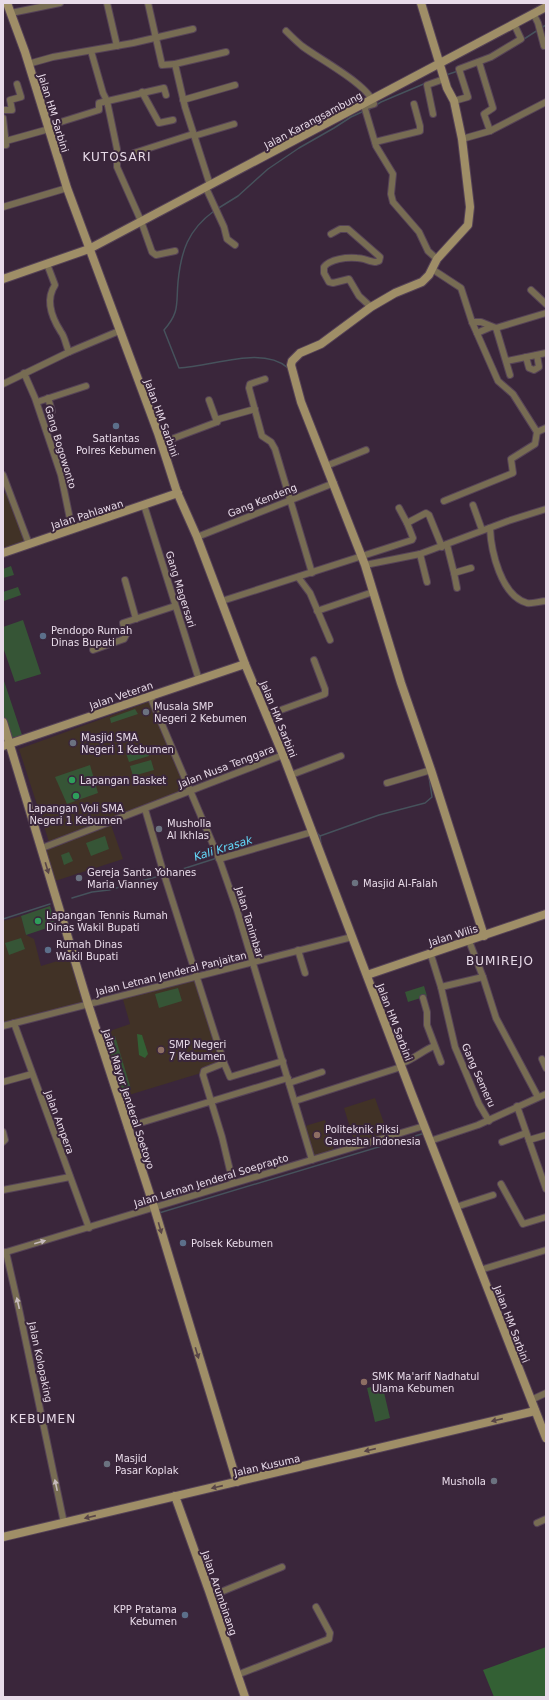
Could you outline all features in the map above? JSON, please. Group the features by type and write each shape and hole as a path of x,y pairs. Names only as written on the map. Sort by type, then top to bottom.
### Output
{"main road":[{"name":"Jalan HM Sarbini","path":"7,3 67,188 178,493 197,537 245,664 283,755 427,1133 546,1438"},
{"path":"420,3 439,64 454,101 462,139 470,207 468,225 437,260 422,282 395,293 371,307 321,344 300,352 292,361 291,366 301,402 326,466 357,556 365,565 401,683 431,770 484,936"},
{"name":"Jalan Karangsambung","path":"3,279 89,249 546,7"},
{"name":"Jalan Pahlawan","path":"3,553 178,493"},
{"name":"Jalan Veteran","path":"7,745 245,664"},
{"path":"3,722 3,727"},
{"name":"Jalan Mayor Jenderal Soetoyo","path":"3,722 7,745 16,763 88,1004 154,1207 237,1482"},
{"name":"Jalan Wilis","path":"368,975 430,952 469,941 546,914"},
{"name":"Jalan Kusuma","path":"3,1538 535,1411"},
{"name":"Jalan Arumbinang","path":"175,1496 245,1697"}],"street":[{"path":"11,13 60,3"},
{"path":"107,3 117,46"},
{"path":"148,3 154,38 162,66 226,52"},
{"path":"533,14 538,23 544,46"},
{"path":"454,101 468,97 459,69 506,51 521,38 514,24"},
{"path":"28,64 54,57 117,46 193,29"},
{"path":"286,30 301,46 364,89 372,100 374,104 366,106 366,111 375,142 387,166 393,174 391,194 393,202 417,229 428,251 437,260"},
{"path":"91,51 103,93 107,101 117,149 118,167 141,221 152,252 161,255 175,251"},
{"path":"480,62 493,108 484,114 490,131"},
{"path":"175,64 183,100 208,186 224,227 227,239 235,245"},
{"path":"432,114 427,85 444,77"},
{"path":"3,110 12,110 10,100 21,96 17,84"},
{"path":"183,100 235,86"},
{"path":"3,118 4,144 99,110 99,103 164,88 166,95"},
{"path":"142,92 160,123 173,120"},
{"path":"462,139 490,131 546,102"},
{"path":"375,142 420,131 420,122 414,104"},
{"path":"134,153 234,124"},
{"path":"3,207 67,188"},
{"path":"331,234 340,229 348,228 380,257 380,260 376,262 349,258 331,262 324,267 324,273 329,282 339,282 349,279 359,296 371,307"},
{"path":"47,264 55,286 50,294 51,312 55,325 62,334 69,352"},
{"path":"432,269 460,286 472,322 498,381 512,394 538,432 535,444 511,459 513,473 444,501"},
{"path":"530,290 546,304"},
{"path":"477,332 546,313"},
{"path":"472,322 481,322 494,327 507,360 510,375"},
{"path":"3,384 69,352 118,331"},
{"path":"507,360 546,353"},
{"path":"526,357 529,368 534,370 539,367 537,355"},
{"name":"Gang Bogowonto","path":"24,373 37,402 63,484 72,529"},
{"path":"265,379 249,386 262,436 271,442 275,449 312,573"},
{"path":"37,402 86,386"},
{"path":"48,398 52,410"},
{"path":"209,400 217,422"},
{"path":"161,444 217,422 220,419 255,409"},
{"path":"538,432 546,428"},
{"path":"326,466 366,450"},
{"path":"3,475 29,544"},
{"name":"Gang Kendeng","path":"197,537 331,484"},
{"path":"473,504 482,530"},
{"name":"Gang Magersari","path":"144,505 199,680"},
{"path":"222,601 312,573 357,556 412,540 408,523 399,508"},
{"path":"365,565 420,554 444,546 482,530 546,510"},
{"path":"408,523 427,513 444,546 454,573 457,588"},
{"path":"490,528 495,560 508,588 517,597 529,603 546,600"},
{"path":"420,554 427,582"},
{"path":"454,573 471,568"},
{"path":"298,577 310,593 330,640"},
{"path":"125,580 136,619"},
{"path":"317,611 373,592"},
{"path":"93,650 124,639 126,635 123,623 175,606"},
{"path":"266,715 324,694 325,689 314,660"},
{"name":"Jalan Tanimbar","path":"150,696 189,792 219,857 237,910 312,1160"},
{"name":"Jalan Nusa Tenggara","path":"42,848 283,755"},
{"path":"290,775 341,756"},
{"path":"387,784 431,770"},
{"path":"145,809 163,871 198,976 224,1063 230,1076 283,1061"},
{"path":"219,857 312,832"},
{"name":"Jalan Letnan Jenderal Panjaitan","path":"3,1026 352,937"},
{"path":"469,941 483,977 496,1018 538,1097"},
{"path":"298,950 305,973"},
{"name":"Gang Semeru","path":"427,1133 489,1121 479,1104 455,1047 441,987 430,952"},
{"path":"441,987 483,977"},
{"path":"423,998 426,1020 434,1046 441,1062"},
{"name":"Jalan Ampera","path":"14,1023 89,1228"},
{"path":"294,1100 401,1065 412,1060 422,1050 434,1046"},
{"path":"542,1059 546,1068"},
{"path":"224,1063 203,1072 222,1137 233,1183"},
{"path":"128,1127 211,1101 322,1072"},
{"path":"3,1082 32,1074"},
{"path":"489,1121 517,1106 546,1094"},
{"path":"517,1106 546,1188"},
{"path":"3,1132 5,1140 3,1142"},
{"name":"Jalan Letnan Jenderal Soeprapto","path":"4,1253 312,1160 427,1133"},
{"path":"502,1142 528,1136 546,1135"},
{"path":"3,1190 70,1177"},
{"path":"501,1184 523,1224 546,1217"},
{"path":"456,1207 494,1195"},
{"path":"480,1270 546,1250"},
{"name":"Jalan Kolopaking","path":"4,1253 19,1309 64,1523"},
{"path":"531,1400 546,1393"},
{"path":"537,1523 546,1519"},
{"path":"211,1596 282,1567"},
{"path":"237,1675 329,1639 330,1633 316,1607"}],"shaded area":[{"path":"10,492 28,543 3,552 3,494"},
{"path":"151,701 189,791 110,822 123,859 52,882 42,848 50,845 19,749"},
{"path":"21,916 26,935 34,939 41,966 74,956 88,1004 3,1026 3,921"},
{"name":"SMP Negeri 7 Kebumen","path":"198,976 224,1066 119,1098 98,1035 130,1024 122,996"},
{"path":"375,1098 389,1137 356,1147 344,1108"},
{"name":"Politeknik Piksi Ganesha Indonesia","path":"325,1120 335,1153 312,1160 302,1127"}],"green space":[{"path":"11,566 14,575 3,578 3,569"},
{"path":"18,587 21,595 4,601 3,592"},
{"path":"23,620 41,674 15,682 3,647 3,627"},
{"path":"3,678 24,741 14,745 3,716"},
{"path":"135,709 138,714 111,723 110,718"},
{"path":"146,746 149,756 129,762 126,753"},
{"path":"151,760 154,770 133,776 130,766"},
{"path":"90,765 98,793 67,804 55,777"},
{"path":"105,836 109,849 91,856 86,843"},
{"path":"69,852 73,861 64,865 61,855"},
{"name":"Lapangan Tennis Rumah Dinas Wakil Bupati","path":"50,906 56,925 26,935 21,916"},
{"path":"21,938 25,949 9,955 5,943"},
{"path":"424,986 427,996 408,1002 405,992"},
{"path":"178,988 182,1001 159,1008 155,994"},
{"path":"137,1034 142,1035 148,1054 145,1058 139,1055"},
{"path":"115,1036 131,1089 123,1092 106,1039"},
{"path":"382,1384 390,1418 375,1422 367,1388"},
{"path":"546,1647 546,1697 494,1697 483,1670"}],"waterway":[{"path":"541,28 546,25"},
{"path":"524,39 538,30"},
{"path":"446,75 458,71"},
{"path":"368,110 381,102 426,83"},
{"path":"217,209 238,196 268,169 299,148 351,117 364,111"},
{"path":"214,211 198,226 187,242 179,271 175,313 164,330 179,368 251,358 265,358 277,361 288,368"},
{"path":"316,832 320,836 379,815 425,803 432,797 429,777"},
{"path":"320,836 321,844"},
{"name":"Kali Krasak","path":"167,874 217,858"},
{"name":"Kali Krasak","path":"72,898 92,892 109,890 163,875"},
{"name":"Kali Krasak","path":"3,919 50,904"},
{"path":"159,1213 425,1133"}],"place":[{"name":"Satlantas Polres Kebumen","path":"116,426"},
{"name":"Pendopo Rumah Dinas Bupati","path":"43,636"},
{"name":"Musala SMP Negeri 2 Kebumen","path":"146,712"},
{"name":"Masjid SMA Negeri 1 Kebumen","path":"73,743"},
{"name":"Lapangan Basket","path":"72,780"},
{"name":"Lapangan Voli SMA Negeri 1 Kebumen","path":"76,796"},
{"name":"Musholla Al Ikhlas","path":"159,829"},
{"name":"Gereja Santa Yohanes Maria Vianney","path":"79,878"},
{"name":"Masjid Al-Falah","path":"355,883"},
{"name":"Lapangan Tennis Rumah Dinas Wakil Bupati","path":"38,921"},
{"name":"Rumah Dinas Wakil Bupati","path":"48,950"},
{"name":"SMP Negeri 7 Kebumen","path":"161,1050"},
{"name":"Politeknik Piksi Ganesha Indonesia","path":"317,1135"},
{"name":"Polsek Kebumen","path":"183,1243"},
{"name":"SMK Ma'arif Nadhatul Ulama Kebumen","path":"364,1382"},
{"name":"Masjid Pasar Koplak","path":"107,1464"},
{"name":"Musholla","path":"494,1481"},
{"name":"KPP Pratama Kebumen","path":"185,1615"}],"district":[{"name":"KUTOSARI","path":"117,157"},
{"name":"BUMIREJO","path":"500,961"},
{"name":"KEBUMEN","path":"43,1419"}]}
